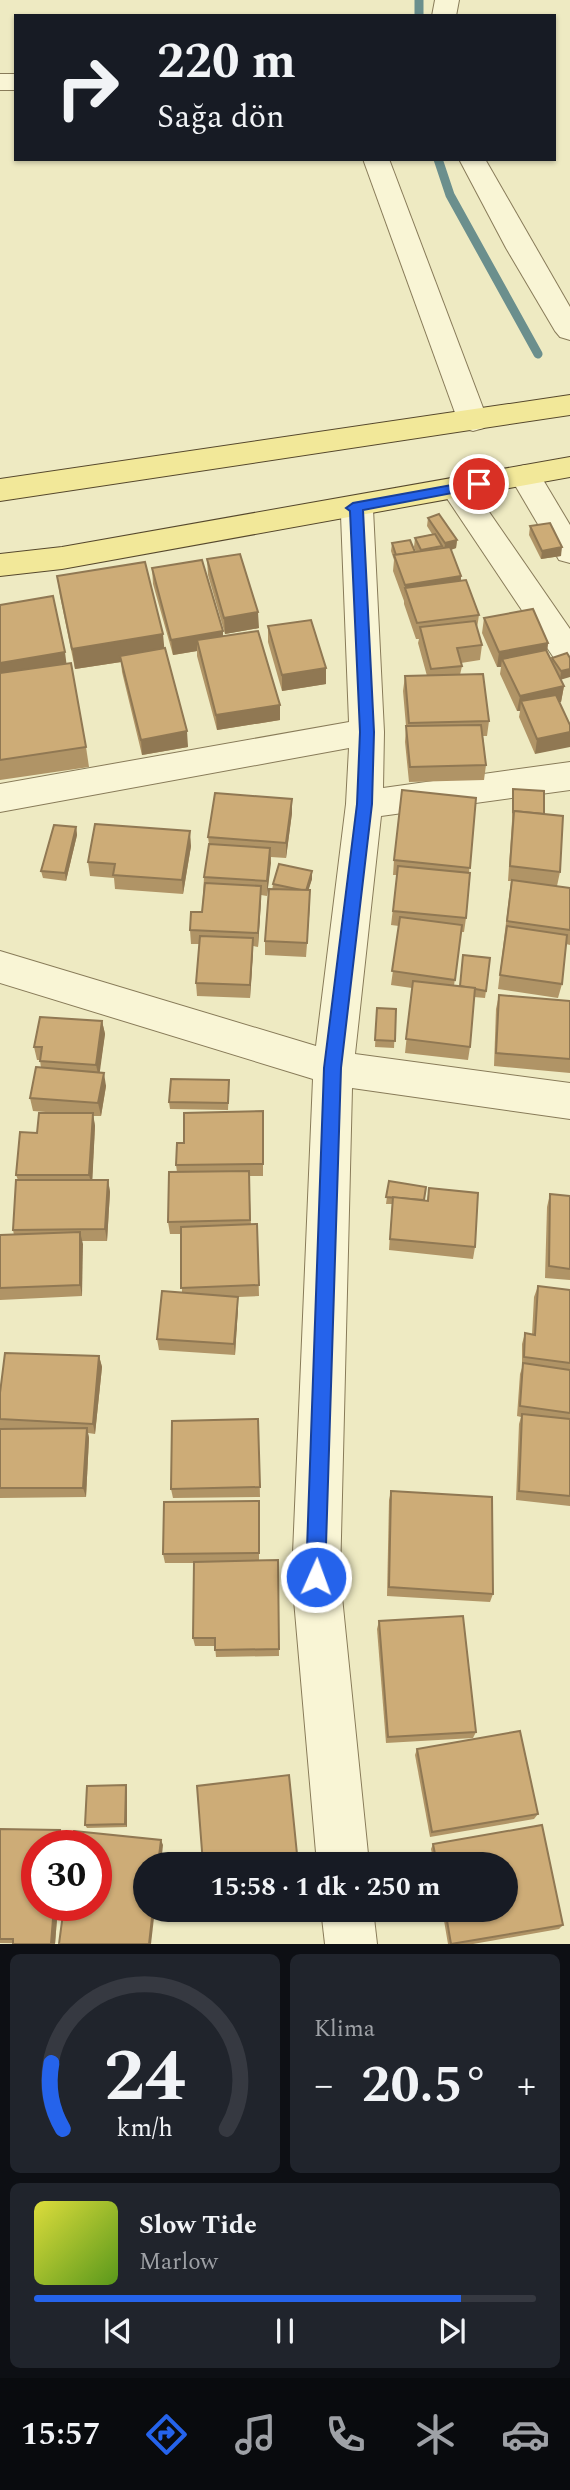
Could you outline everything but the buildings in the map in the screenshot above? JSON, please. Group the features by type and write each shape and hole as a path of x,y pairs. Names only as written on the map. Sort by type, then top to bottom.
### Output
{"main road":[{"path":"0,491 570,405"},
{"path":"0,565 62,558 353,508 570,467"}],"street":[{"path":"377,161 473,421"},
{"path":"473,161 520,248 570,331"},
{"path":"525,475 570,552"},
{"path":"456,488 570,655"},
{"path":"342,1852 316,1577 332,1068 364,804 367,732 357,509 353,508"},
{"path":"0,798 367,732"},
{"path":"364,804 569,781"},
{"path":"0,967 332,1068 570,1101"},
{"path":"348,1922 351,1944"}],"waterway":[{"path":"419,0 419,14"},
{"path":"439,161 450,195 538,354"}],"route":[{"path":"316,1577 332,1068 364,804 367,732 357,509 353,508 479,484"}]}
